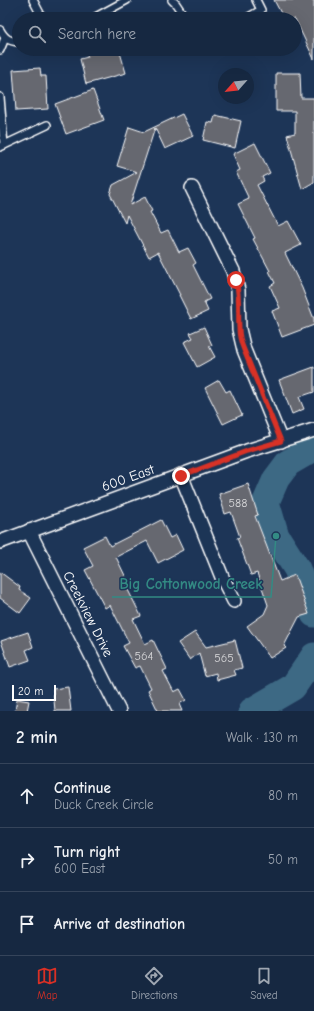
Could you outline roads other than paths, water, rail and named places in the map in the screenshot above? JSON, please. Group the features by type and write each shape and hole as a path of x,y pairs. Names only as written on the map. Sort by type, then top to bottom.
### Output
{"street":[{"path":"192,188 233,271 238,290 239,329 241,340 281,441"},
{"name":"600 East","path":"0,542 247,451 314,430"},
{"path":"181,476 222,577 234,601"},
{"name":"Creekview Drive","path":"29,531 119,711"}],"lane":[{"path":"33,0 39,12"},
{"path":"105,12 128,0"},
{"path":"172,0 181,12"},
{"path":"256,0 261,10 257,12"},
{"path":"0,30 5,38 12,40"},
{"path":"0,50 5,38"},
{"path":"0,97 2,146 47,125"}],"waterway":[{"path":"314,448 288,463 276,479 266,502 276,536 297,569 314,614"},
{"path":"252,711 293,687 314,656"}],"place":[{"name":"Big Cottonwood Creek","path":"276,536"}]}
